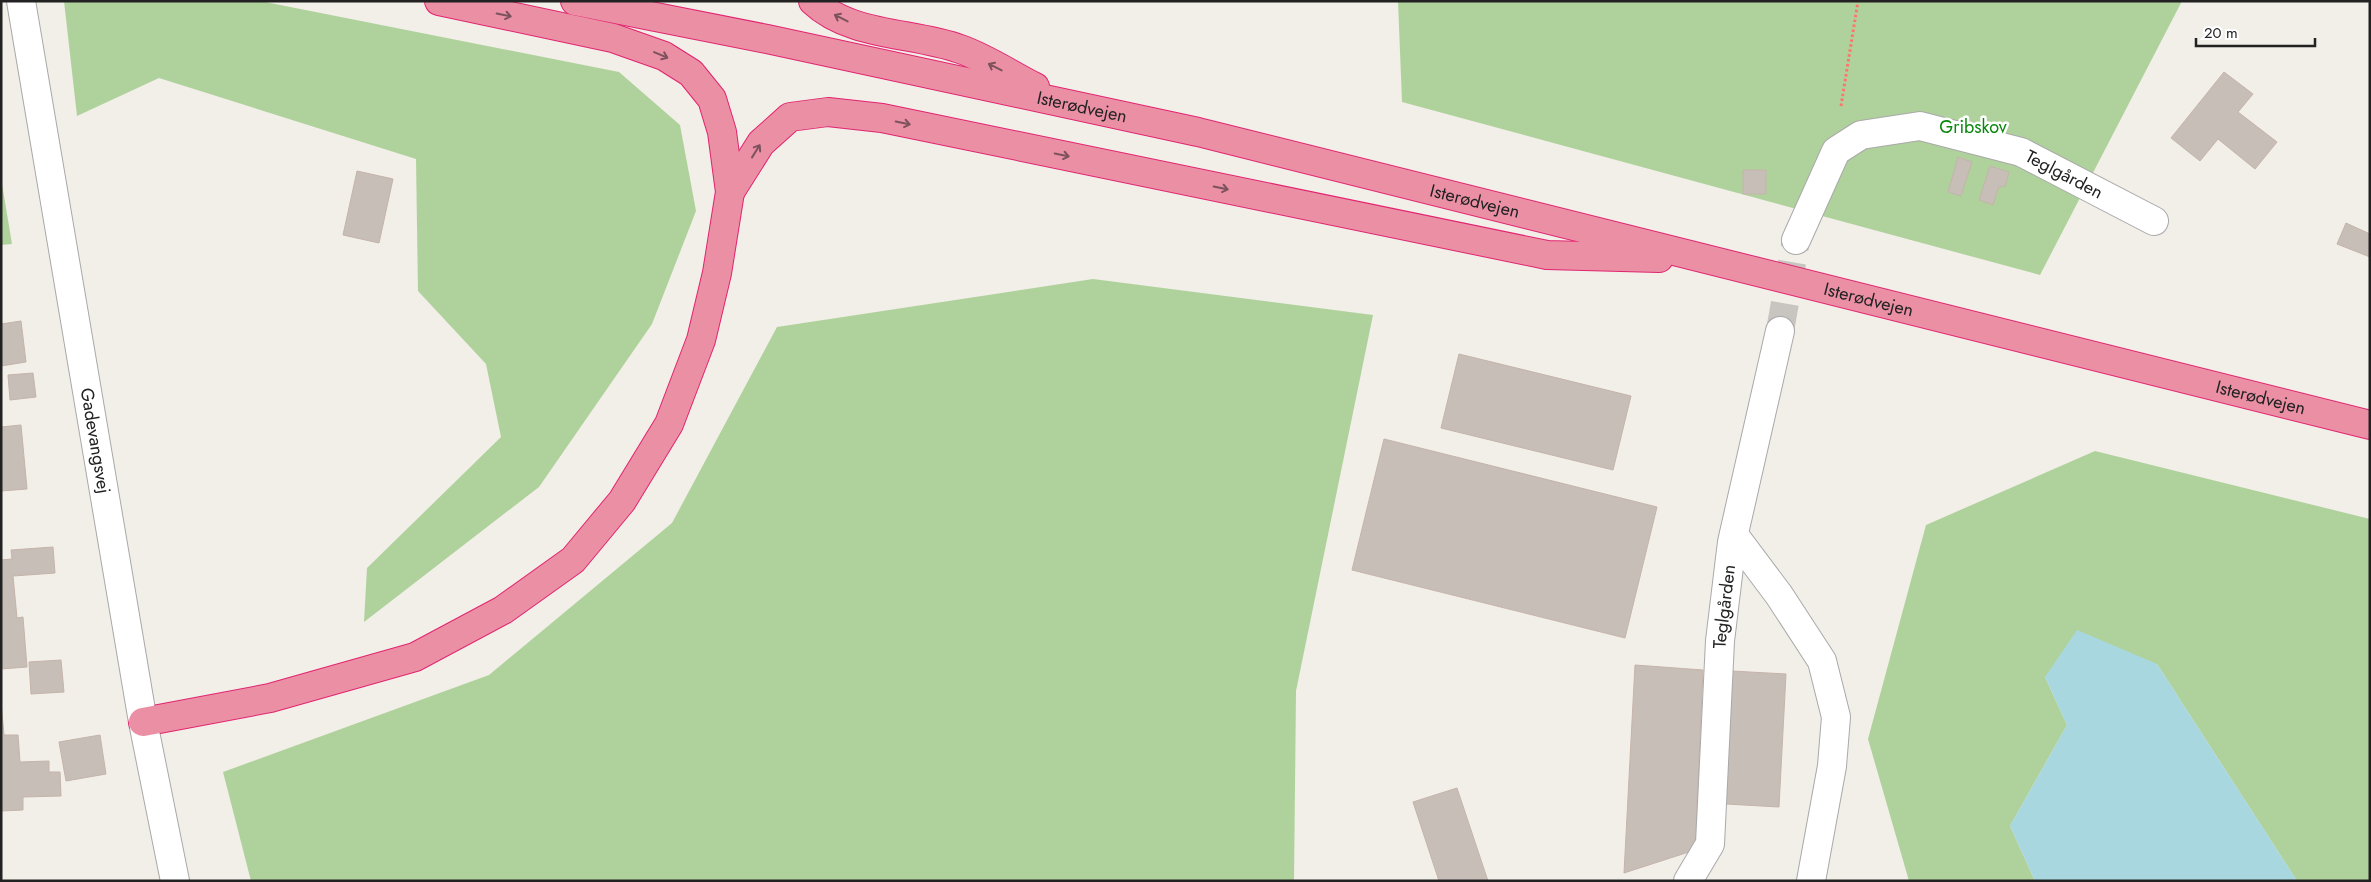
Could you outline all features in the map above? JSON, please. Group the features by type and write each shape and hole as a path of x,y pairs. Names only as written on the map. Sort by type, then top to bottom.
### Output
{"highway":[{"path":"143,722 270,698 415,657 503,610 573,560 622,502 669,424 701,340 717,273 730,192 722,132 712,99 691,73 664,56 613,38 439,1"},
{"name":"Isterødvejen","path":"574,1 767,38 1198,132 1711,259 2370,426"},
{"path":"813,1 820,8 852,24 961,49 1070,104"},
{"path":"730,192 761,143 790,117 828,112 882,118 1547,255 1711,259"}],"street":[{"name":"Gadevangsvej","path":"21,1 143,722 175,881"},
{"name":"Teglgården","path":"1836,151 1861,135 1920,126 2021,152 2154,221"},
{"path":"1796,240 1836,151"},
{"name":"Teglgården","path":"1688,881 1710,844 1720,641 1734,535 1780,331"},
{"path":"1734,535 1779,595 1822,661 1836,718 1832,766 1811,881"}],"path":[{"path":"1836,151 1858,1"}],"green space":[{"path":"64,1 260,1 619,72 680,125 696,211 652,324 539,487 364,622 367,568 501,437 486,364 418,291 416,159 159,78 77,116"},
{"name":"Gribskov","path":"1398,1 2182,1 2040,275 1402,102"},
{"path":"1,178 12,244 1,245"},
{"path":"1093,279 1373,315 1296,691 1294,881 251,881 223,772 489,675 672,523 777,327"},
{"path":"2095,451 2370,519 2370,881 2297,881 2157,664 2045,677 2067,725 2010,826 2035,881 1909,881 1868,739 1926,525"}],"water":[{"path":"2077,630 2157,664 2297,881 2035,881 2010,826 2067,725 2045,677"}],"building":[{"path":"2224,72 2253,94 2238,112 2277,142 2255,169 2218,139 2200,161 2171,138"},
{"path":"1958,157 1972,162 1961,196 1948,192"},
{"path":"1990,166 2009,172 2005,187 1999,186 1993,205 1979,200"},
{"path":"1743,170 1766,170 1766,194 1743,194"},
{"path":"357,171 393,179 379,243 343,235"},
{"path":"2346,223 2370,234 2370,257 2337,244"},
{"path":"21,321 26,362 1,366 1,324"},
{"path":"1459,354 1631,396 1613,470 1441,428"},
{"path":"33,373 36,397 10,400 8,375"},
{"path":"21,425 27,489 1,491 1,427"},
{"path":"1384,439 1657,507 1625,638 1352,570"},
{"path":"53,547 55,573 13,576 17,618 23,617 27,667 1,669 1,560 12,559 11,550"},
{"path":"61,660 64,692 31,694 29,662"},
{"path":"1635,665 1703,670 1695,850 1624,873"},
{"path":"1732,671 1786,674 1779,807 1726,804"},
{"path":"1,703 4,735 18,735 20,762 49,761 49,772 60,772 61,796 23,797 23,810 1,811"},
{"path":"100,735 106,774 66,781 59,742"},
{"path":"1457,788 1488,881 1439,881 1413,802"}],"tunnel":[{"path":"1780,331 1796,240"}]}
